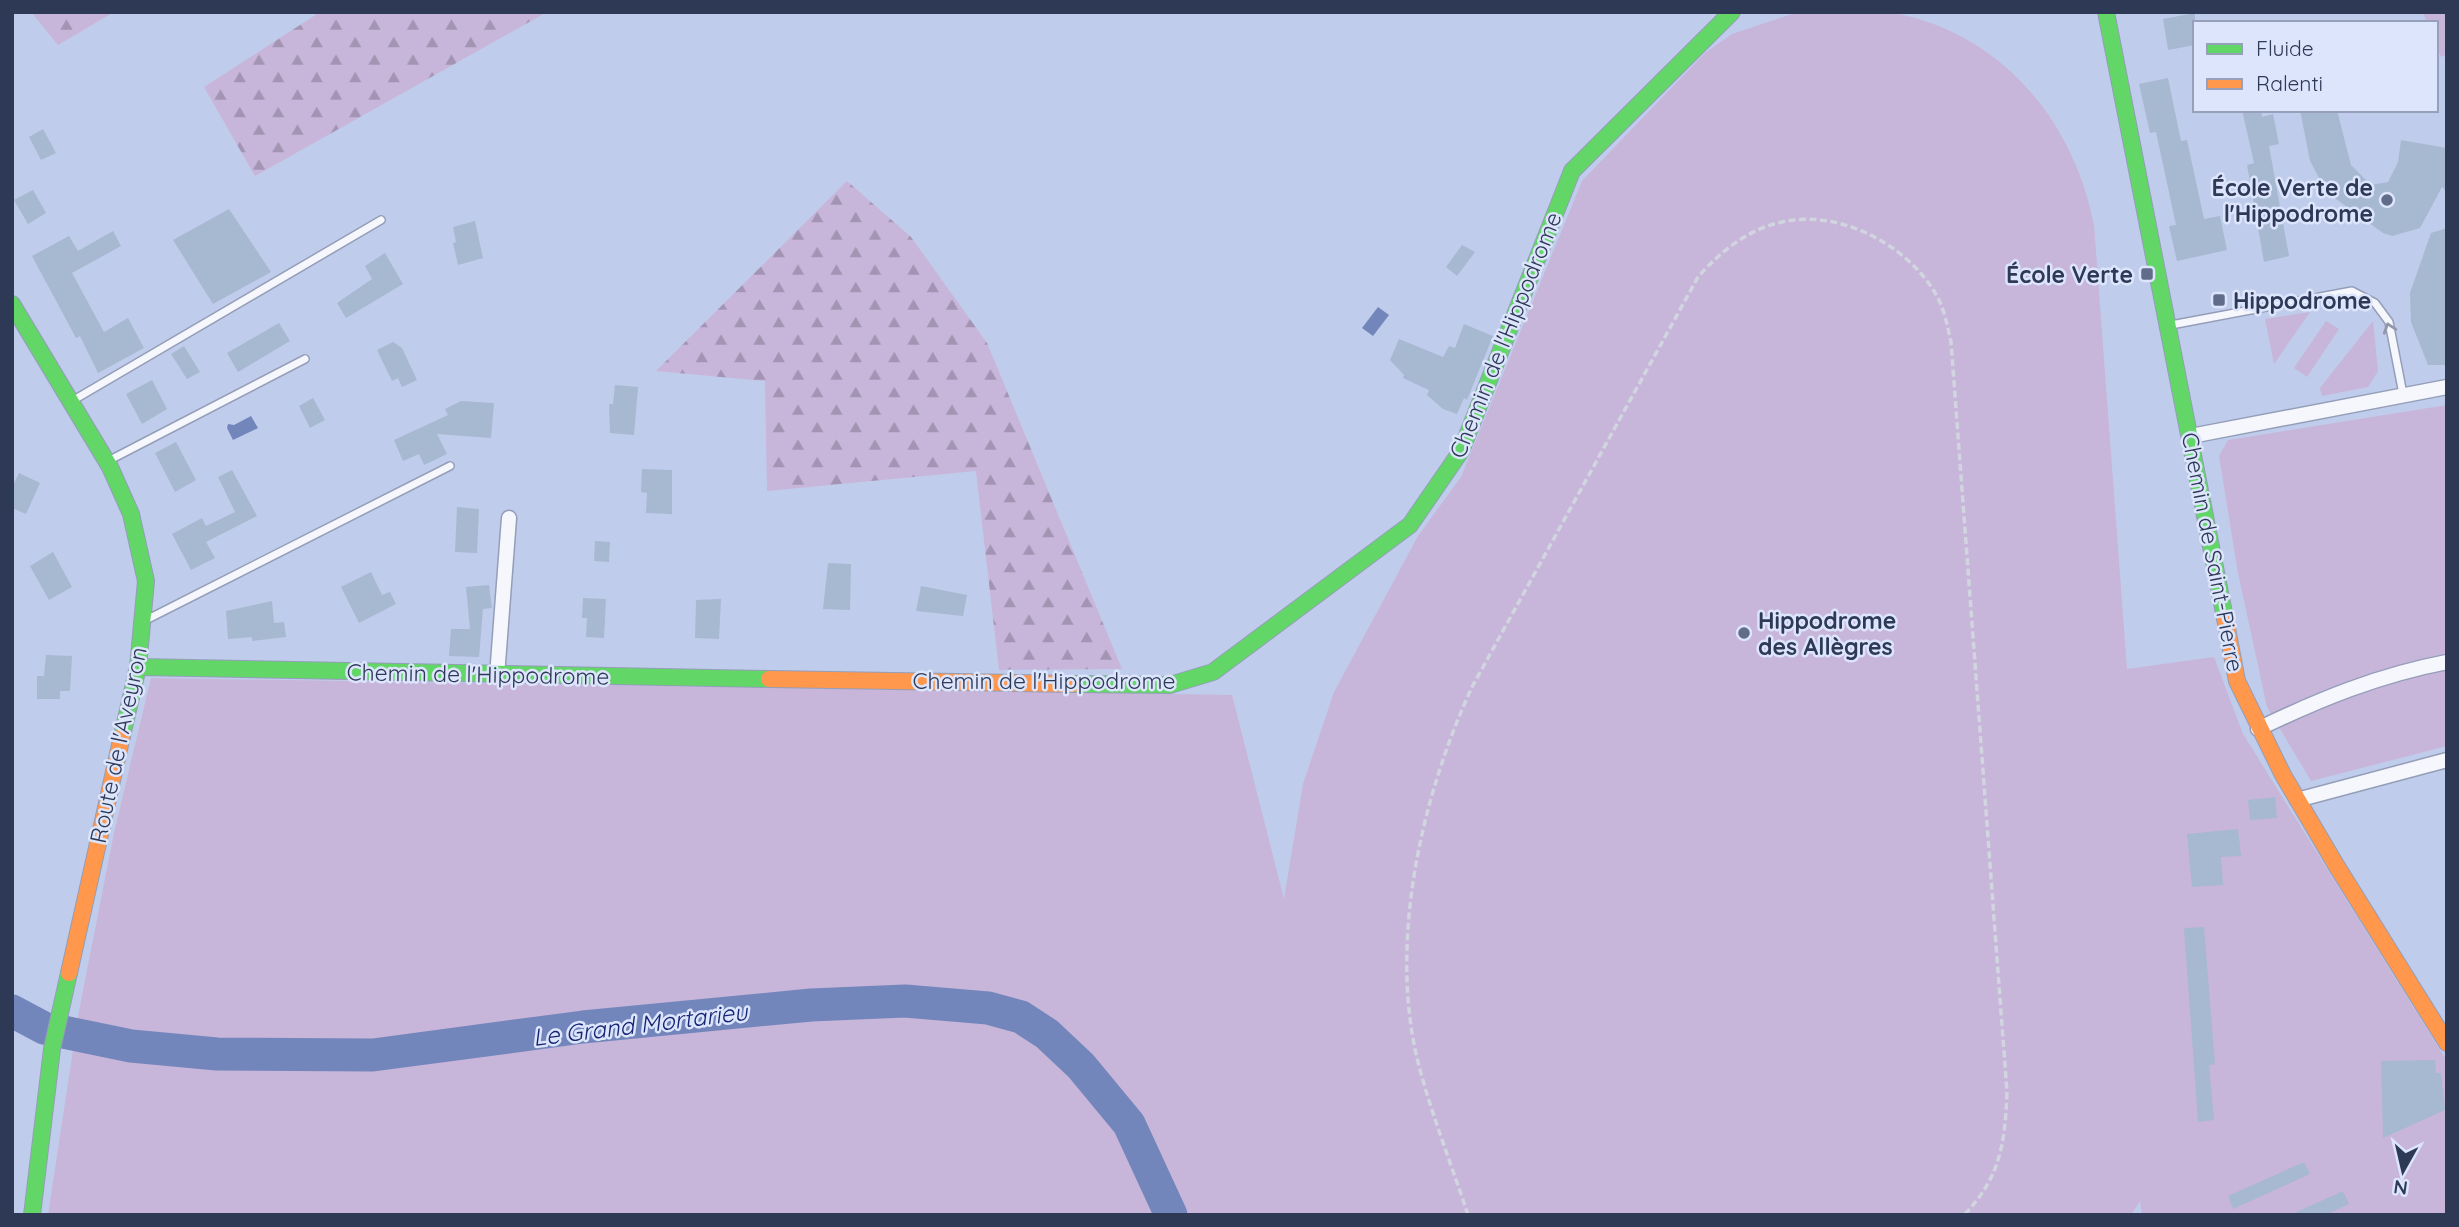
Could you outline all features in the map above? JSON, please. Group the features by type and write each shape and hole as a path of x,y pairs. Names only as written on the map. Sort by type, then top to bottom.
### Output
{"street":[{"name":"Chemin de l'Hippodrome","path":"138,667 497,676 1170,685 1213,672 1410,525 1461,452 1572,171 1732,12"},
{"name":"Chemin de Saint-Pierre","path":"2106,12 2237,681 2258,729 2297,800 2447,1044"},
{"name":"Route de l'Aveyron","path":"12,304 108,462 131,514 146,581 138,667 52,1049 33,1215"},
{"path":"2191,436 2447,387"},
{"path":"497,676 509,518"},
{"path":"2258,729 2320,698 2401,671 2447,663"},
{"path":"2297,800 2447,760"}],"lane":[{"path":"71,401 381,220"},
{"path":"2168,325 2352,291 2375,303 2389,322 2403,394"},
{"path":"108,462 305,359"},
{"path":"142,622 450,466"}],"path":[{"path":"1468,1215 1417,1058 1409,979 1412,900 1419,844 1442,760 1472,687 1686,294 1712,261 1744,237 1782,222 1814,219 1842,223 1871,235 1896,251 1934,291 1945,316 1951,342 2007,1092 2001,1158 1975,1204 1964,1215"}],"green space":[{"name":"Hippodrome des Allègres","path":"1882,11 1933,24 1968,40 1999,62 2027,88 2050,117 2069,151 2084,187 2094,225 2127,669 2214,657 2243,734 2447,1061 2447,1215 2142,1215 2140,1201 2131,1215 48,1215 79,1011 114,833 151,678 1232,695 1284,899 1303,784 1334,692 1418,536 1461,477 1582,181 1705,53 1732,34 1798,12"},
{"path":"31,12 114,12 58,45"},
{"path":"320,12 547,12 255,176 204,87"},
{"path":"2423,12 2447,12 2447,54 2441,57 2438,50 2438,21 2426,21"},
{"path":"847,181 911,237 987,343 1122,669 999,670 976,471 767,491 765,381 656,371"},
{"path":"2310,312 2274,364 2265,319"},
{"path":"2326,321 2339,329 2307,377 2294,368"},
{"path":"2373,321 2378,371 2368,387 2322,396 2320,388"},
{"path":"2447,405 2447,746 2311,781 2267,707 2238,573 2219,456 2228,440"}],"water":[{"path":"1378,307 1389,315 1373,336 1362,328"},
{"path":"251,416 258,428 233,440 227,428 228,424 234,425"}],"building":[{"path":"2195,13 2193,45 2168,50 2163,19"},
{"path":"2168,78 2181,141 2187,140 2204,219 2220,216 2227,250 2177,261 2169,226 2176,225 2156,132 2150,133 2139,84"},
{"path":"2242,112 2261,112 2262,117 2273,114 2279,144 2269,146 2289,256 2264,262 2247,165 2254,163"},
{"name":"École Verte de l'Hippodrome","path":"2300,112 2338,112 2351,165 2371,185 2388,182 2398,162 2401,140 2447,148 2447,192 2442,187 2420,228 2392,236 2383,233 2336,199 2324,187 2310,161"},
{"path":"43,129 56,153 41,160 29,137"},
{"path":"33,190 46,213 28,224 14,200"},
{"path":"229,209 271,272 213,304 173,240"},
{"path":"475,221 483,258 458,265 453,227"},
{"path":"2447,228 2447,365 2428,365 2411,322 2410,293 2431,233"},
{"path":"113,231 121,246 72,273 104,332 128,318 144,348 98,373 80,336 76,338 32,256 69,236 78,251"},
{"path":"1462,245 1475,252 1457,276 1446,267"},
{"path":"385,253 403,284 346,318 337,303 372,279 365,266"},
{"path":"279,323 290,341 238,372 227,353"},
{"path":"1464,324 1493,336 1467,400 1464,398 1457,414 1443,409 1427,395 1429,390 1403,378 1404,375 1390,360 1399,339 1443,357 1449,346 1455,348"},
{"path":"393,342 402,348 417,380 402,387 398,378 392,381 377,350"},
{"path":"184,346 200,372 187,379 171,354"},
{"path":"152,380 167,409 142,424 126,394"},
{"path":"615,385 638,387 634,435 610,433 609,404 613,404"},
{"path":"313,398 325,420 310,428 299,406"},
{"path":"461,401 494,403 491,438 437,434 447,454 424,465 419,454 403,461 394,440 448,415 445,409"},
{"path":"176,442 196,480 175,492 155,453"},
{"path":"642,469 672,470 672,514 646,513 647,493 641,492"},
{"path":"232,470 257,516 206,542 215,558 191,570 172,534 202,518 206,526 235,512 218,477"},
{"path":"19,473 40,483 26,514 12,508 12,487"},
{"path":"457,507 479,509 477,553 455,552"},
{"path":"595,541 610,542 609,562 594,561"},
{"path":"53,552 72,587 49,600 30,566"},
{"path":"828,563 851,564 850,610 823,609"},
{"path":"371,572 382,595 390,592 396,604 359,623 341,587"},
{"path":"489,585 492,608 483,609 479,657 449,656 451,629 470,629 466,587"},
{"path":"921,586 967,595 963,616 916,611"},
{"path":"583,598 606,599 604,638 586,637 587,618 582,618"},
{"path":"721,599 719,639 695,638 696,600"},
{"path":"272,601 274,623 284,622 286,637 252,641 252,637 228,639 226,611"},
{"path":"46,655 72,656 70,691 60,691 60,699 37,699 37,676 44,676"},
{"path":"2275,797 2277,818 2250,820 2248,800"},
{"path":"2238,829 2241,856 2221,857 2223,885 2192,887 2187,834"},
{"path":"2204,927 2215,1064 2209,1065 2214,1120 2198,1122 2184,928"},
{"path":"2435,1060 2436,1073 2441,1073 2445,1110 2383,1138 2381,1061"},
{"path":"2304,1162 2310,1174 2233,1209 2228,1196"},
{"path":"2343,1191 2349,1204 2325,1215 2290,1215"}],"waterway":[{"name":"Le Grand Mortarieu","path":"12,1011 44,1028 131,1046 217,1054 373,1055 583,1027 811,1005 905,1001 988,1008 1021,1017 1047,1034 1081,1066 1129,1124 1171,1215"}],"traffic: fast":[{"path":"1073,684 1170,685 1213,672 1410,525 1461,451 1572,171 1732,12"},
{"path":"2106,12 2225,618"},
{"path":"12,304 110,467 131,514 146,581 138,667 122,736"},
{"path":"138,667 769,679"},
{"path":"32,1215 52,1049 69,973"}],"traffic: slow":[{"path":"2225,618 2237,681 2283,775 2447,1043"},
{"path":"769,679 1073,684"},
{"path":"69,973 122,736"}],"place":[{"name":"École Verte de l'Hippodrome","path":"2387,200"},
{"name":"École Verte","path":"2147,274"},
{"name":"Hippodrome","path":"2219,300"},
{"name":"Hippodrome des Allègres","path":"1744,633"}]}
